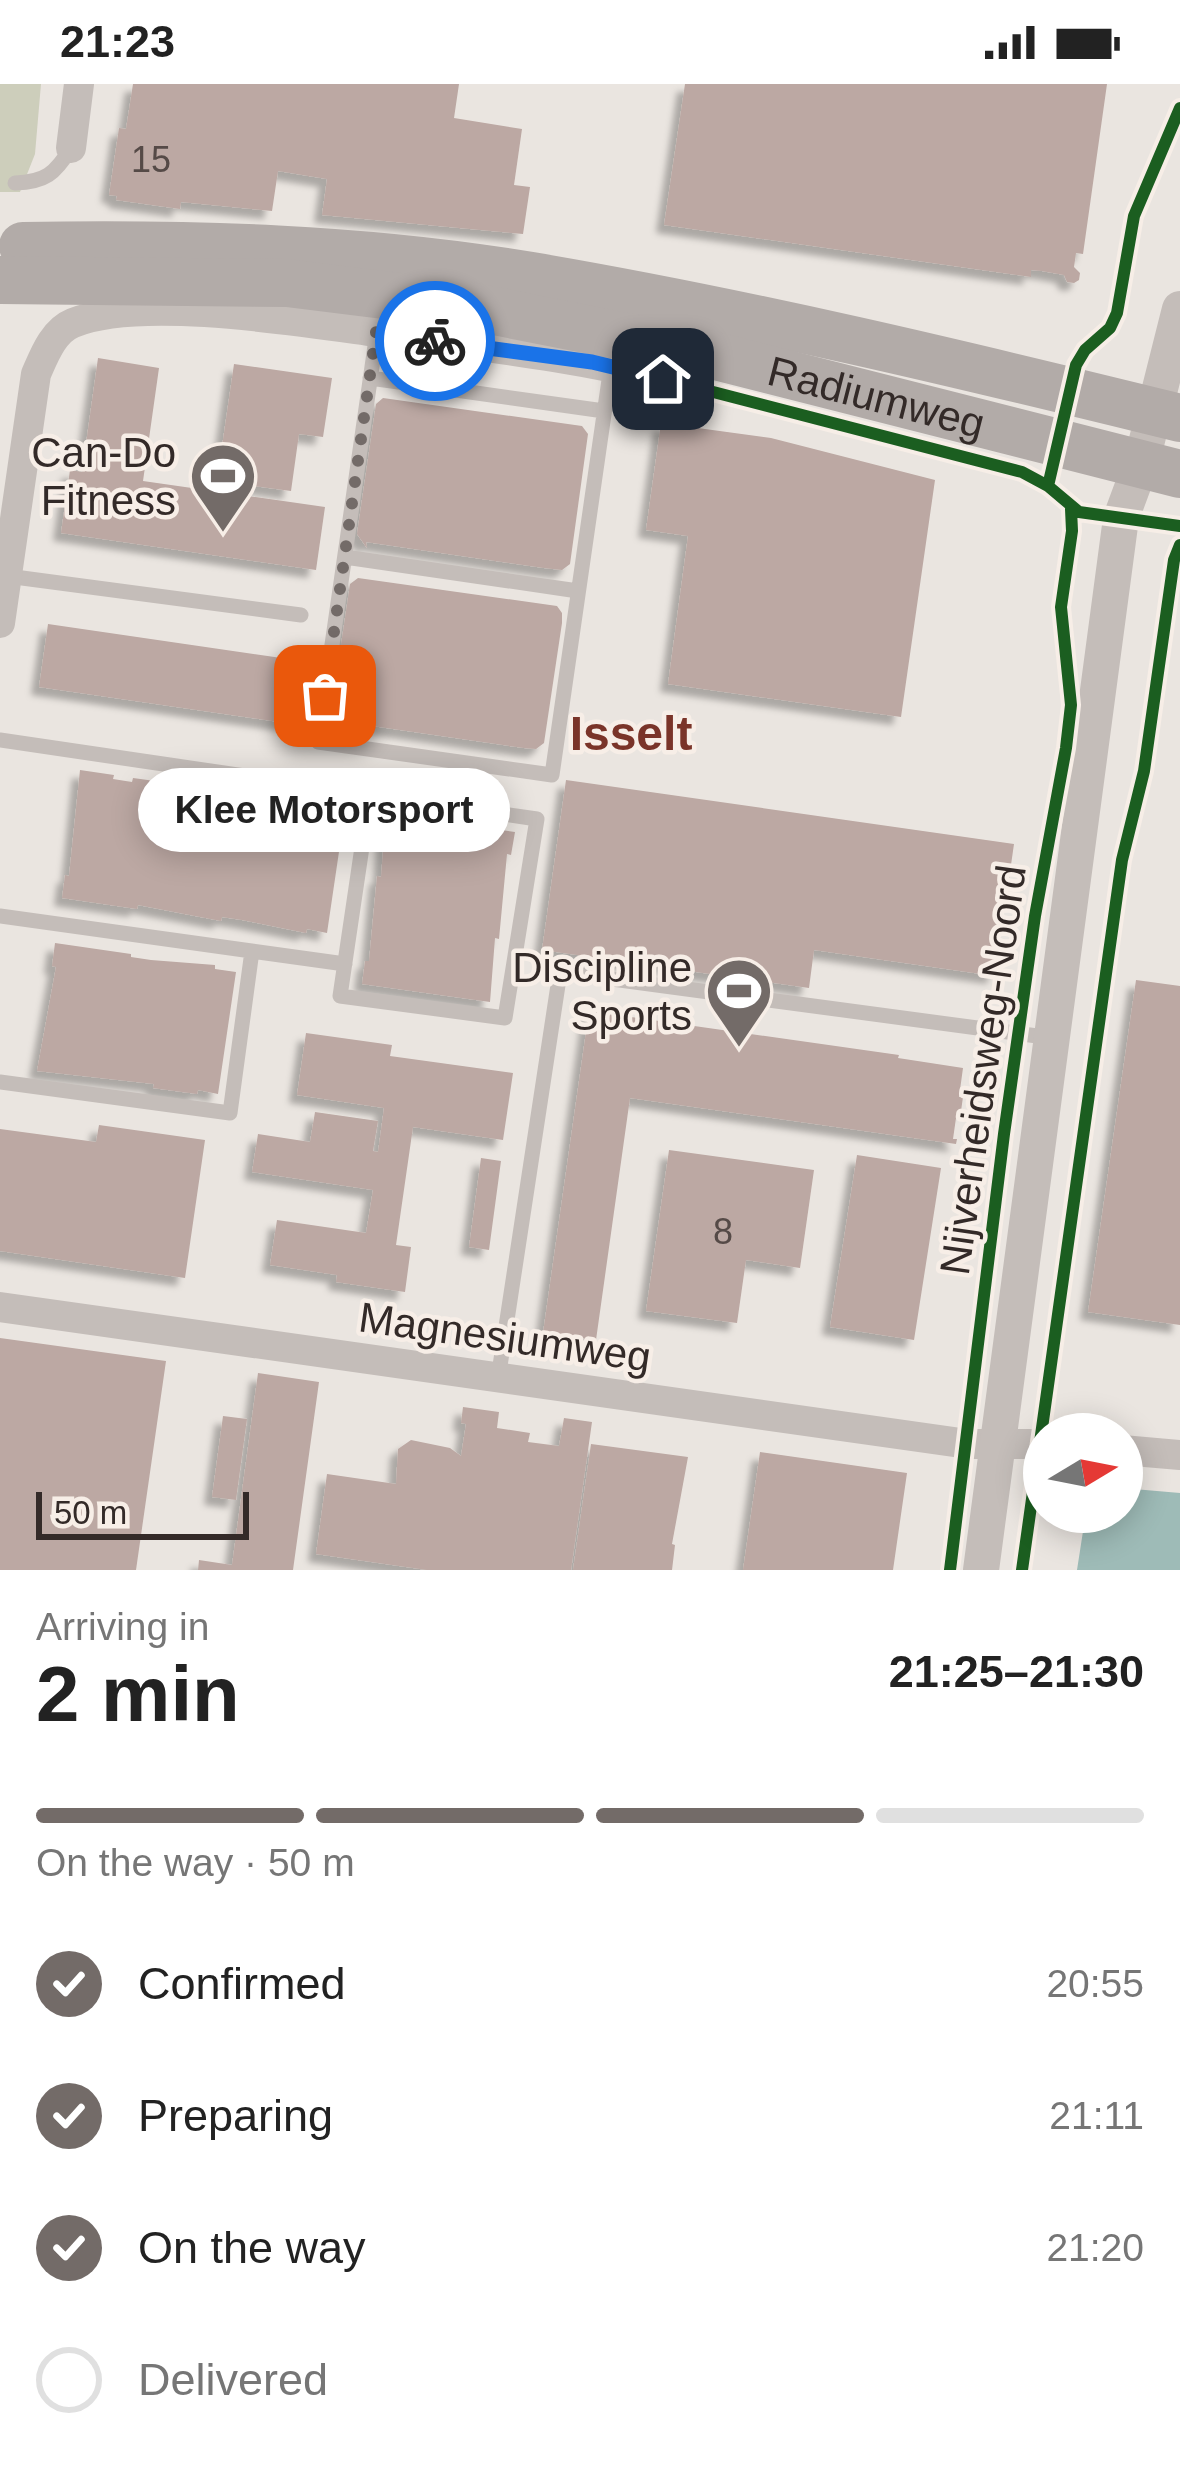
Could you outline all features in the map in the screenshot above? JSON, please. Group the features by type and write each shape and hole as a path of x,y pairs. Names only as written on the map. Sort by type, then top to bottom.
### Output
{"main road":[{"name":"Radiumweg","path":"0,247 113,244 332,254 528,276 846,339 1167,415"},
{"name":"Radiumweg","path":"0,280 287,284 464,305 692,350 1160,469"}],"street":[{"path":"71,148 79,84"},
{"name":"Nijverheidsweg-Noord","path":"981,1570 1121,518 1160,469 1180,309"},
{"path":"0,623 36,374 49,345 70,323 129,312 209,313 611,366 663,379"},
{"name":"Magnesiumweg","path":"0,1307 968,1444 1023,1444"},
{"path":"1143,1452 1180,1455"}],"lane":[{"path":"15,183 41,182 56,172 71,148"},
{"path":"376,332 318,742 552,776 611,366"},
{"path":"370,378 604,412"},
{"path":"345,557 578,591"},
{"path":"7,576 301,615"},
{"path":"0,740 370,793 537,819 505,1018 340,996 370,793"},
{"path":"0,916 345,964"},
{"path":"0,1082 230,1113 252,951"},
{"path":"498,1378 560,971 1054,1039"}],"green space":[{"path":"0,84 41,84 35,154 20,192 0,192"}],"water":[{"path":"1143,1490 1180,1493 1180,1570 1077,1570 1083,1533 1143,1533"}],"building":[{"path":"133,84 459,84 454,118 522,129 514,185 530,187 523,234 322,215 327,179 278,171 272,211 181,202 180,209 116,200 117,196 109,195 119,128 126,129"},
{"path":"685,84 1107,84 1083,254 1076,253 1074,267 1079,280 1067,282 1064,275 1042,271 1031,270 1031,277 664,225"},
{"path":"98,358 159,368 143,481 325,507 316,570 61,533 70,470 82,472"},
{"path":"234,364 332,378 323,437 299,434 291,491 217,481"},
{"path":"383,398 582,426 588,434 570,564 562,570 366,542 367,548 357,534 376,404"},
{"path":"661,423 771,438 935,480 901,717 668,684 688,536 646,530"},
{"path":"358,578 557,606 562,623 544,743 536,749 524,748 338,721 332,713 333,699 350,584"},
{"path":"48,624 302,661 293,724 39,687"},
{"path":"80,770 132,782 133,778 279,802 280,798 345,811 327,933 62,898 65,875 69,876"},
{"path":"566,780 1014,844 995,976 814,950 809,988 542,950"},
{"path":"386,813 515,832 511,855 507,854 490,1002 362,984 365,961 369,961 377,876 381,877"},
{"path":"55,943 236,972 218,1094 37,1071 56,967 52,966"},
{"path":"1136,980 1180,986 1180,1325 1088,1312"},
{"path":"589,1011 963,1068 956,1144 630,1098 596,1340 543,1333"},
{"path":"306,1033 392,1045 390,1056 513,1073 503,1140 413,1127 396,1245 411,1247 405,1292 336,1282 337,1275 270,1265 277,1220 366,1233 373,1190 252,1172 258,1134 310,1142 315,1112 378,1121 373,1151 378,1152 384,1108 297,1095"},
{"path":"99,1125 205,1140 185,1278 0,1251 0,1129 96,1142"},
{"path":"669,1150 814,1170 800,1268 746,1260 737,1323 646,1311"},
{"path":"857,1155 941,1168 914,1340 830,1327"},
{"path":"481,1158 501,1161 489,1250 469,1247"},
{"path":"0,1338 166,1361 136,1570 0,1570"},
{"path":"258,1373 319,1382 293,1570 198,1570 199,1560 232,1565"},
{"path":"463,1407 499,1412 497,1428 530,1433 528,1442 559,1446 564,1418 592,1422 571,1570 427,1570 316,1554 327,1474 396,1484 398,1449 411,1440 450,1448 461,1456 466,1424 461,1423"},
{"path":"223,1416 247,1419 236,1500 212,1497"},
{"path":"591,1444 688,1457 672,1544 672,1570 573,1570"},
{"path":"760,1452 907,1473 893,1570 743,1570"}],"cycle path":[{"path":"1048,486 1076,365 1110,328 1117,313 1134,216 1180,108"},
{"path":"663,379 1022,472 1079,512 1180,526"},
{"path":"950,1570 1004,1134 1071,705 1061,607 1071,509"},
{"path":"1022,1570 1122,860 1144,771 1180,545"}],"way so far":[{"path":"325,696 376,332 435,341"}],"place":[{"name":"Can-Do Fitness","path":"223,535"},
{"name":"Klee Motorsport","path":"325,696"},
{"name":"Discipline Sports","path":"739,1050"}],"district":[{"name":"Isselt","path":"631,733"}],"route":[{"path":"435,341 592,362 663,379"}]}
